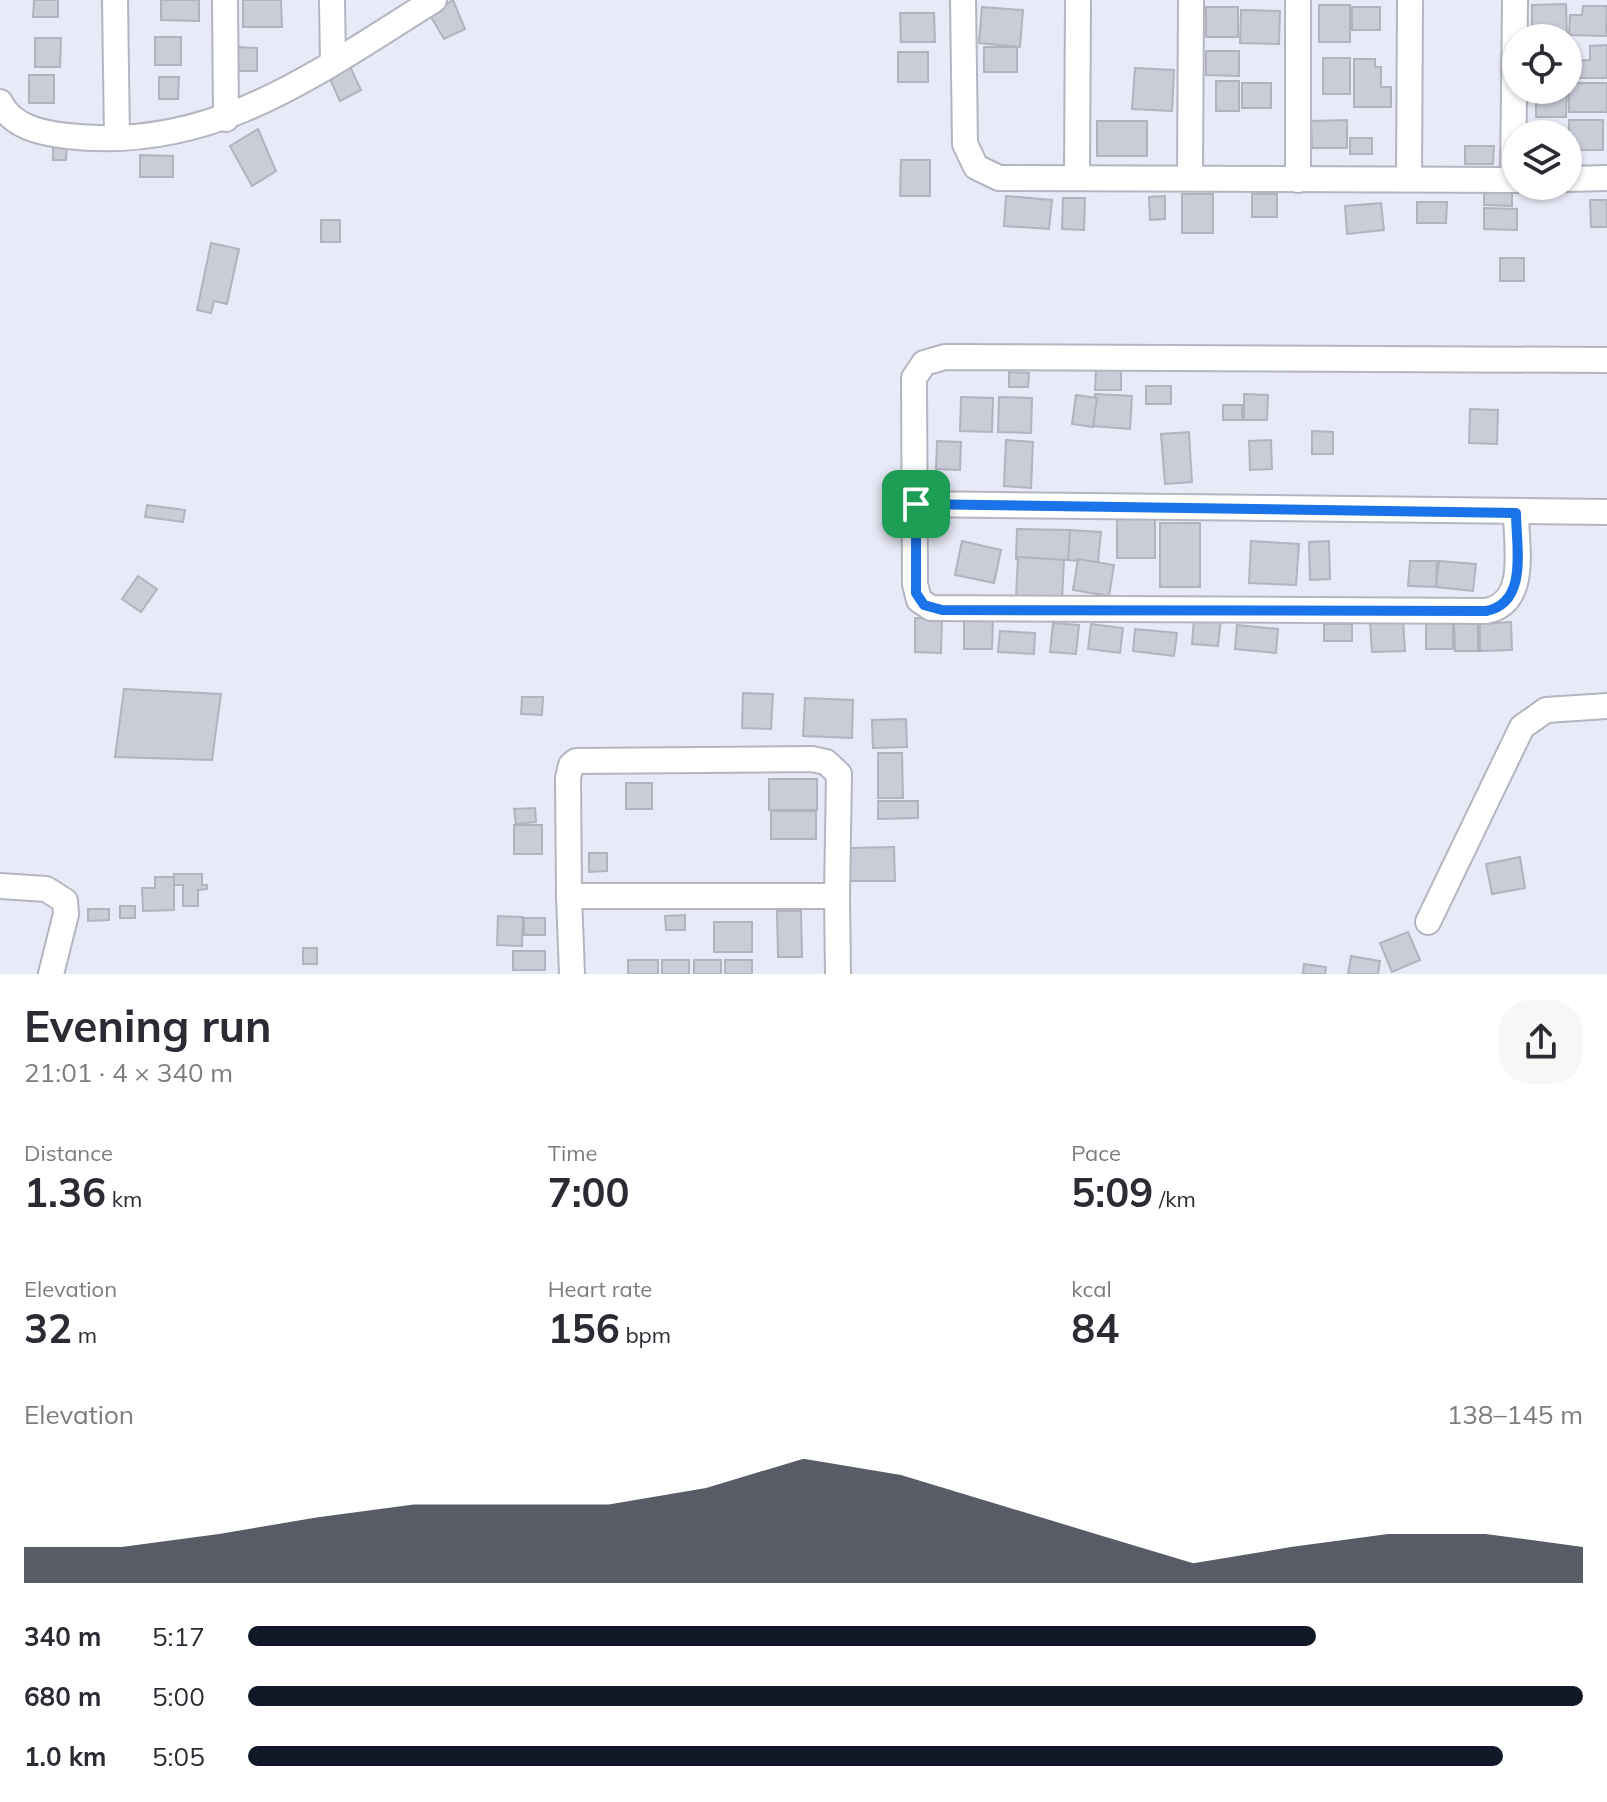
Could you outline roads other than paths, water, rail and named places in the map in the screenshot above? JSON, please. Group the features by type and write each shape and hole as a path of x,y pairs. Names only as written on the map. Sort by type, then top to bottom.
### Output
{"street":[{"path":"115,0 117,138"},
{"path":"225,0 226,119"},
{"path":"332,0 333,62"},
{"path":"0,102 5,112 35,130 93,139 154,136 226,119 333,62 434,0"},
{"path":"963,0 963,115 969,157 976,167 999,178 1502,180"},
{"path":"1077,177 1078,0"},
{"path":"1190,178 1191,0"},
{"path":"1298,0 1298,180"},
{"path":"1409,179 1410,0"},
{"path":"1514,120 1515,0"},
{"path":"1582,179 1607,178"},
{"path":"1516,513 1515,589 1504,605 1486,611 942,610 924,605 916,593 914,378 932,358 1607,360"},
{"path":"916,504 1607,512"},
{"path":"1428,922 1522,727 1546,710 1607,706"},
{"path":"572,974 568,778 571,765 587,759 812,759 826,762 839,774 838,974"},
{"path":"0,886 46,889 65,901 66,914 51,974"},
{"path":"569,896 837,896"}]}
